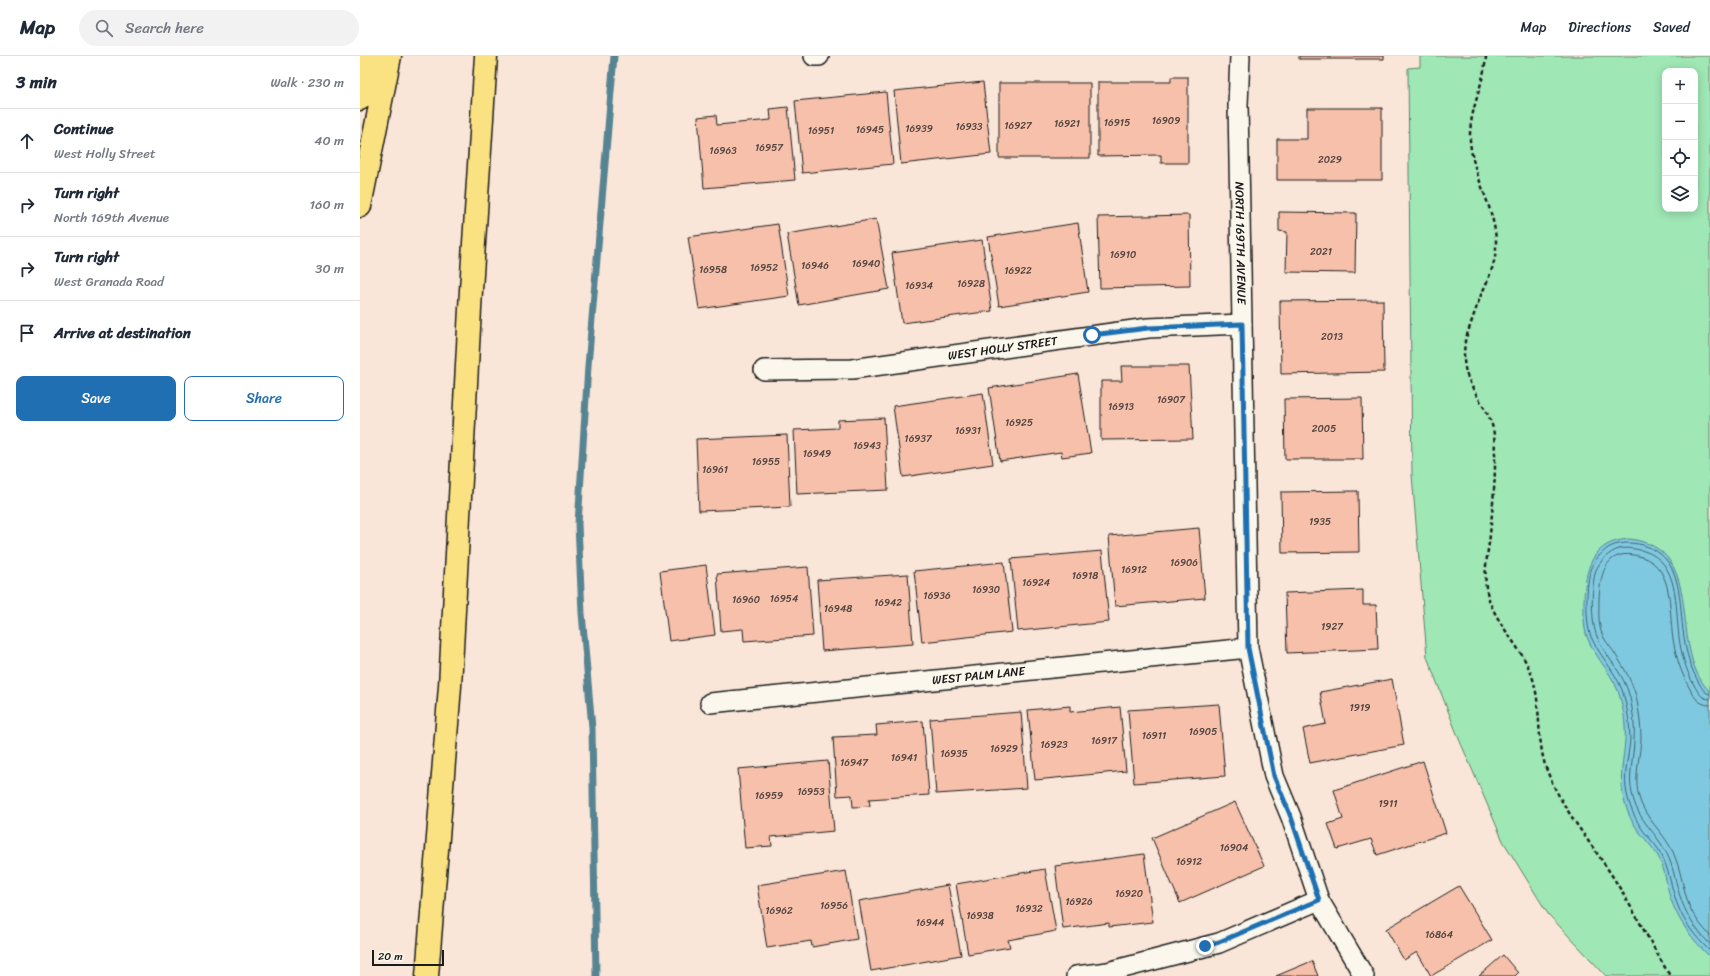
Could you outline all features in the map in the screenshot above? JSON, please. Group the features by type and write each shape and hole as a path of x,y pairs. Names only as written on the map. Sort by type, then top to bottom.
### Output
{"highway":[{"path":"360,99 370,56"},
{"path":"360,206 390,56"},
{"path":"427,976 450,686 471,290 486,56"}],"street":[{"path":"814,56 819,56"},
{"name":"NORTH 169TH AVENUE","path":"1240,56 1238,105 1248,648 1274,776 1291,817 1319,900 1364,976"},
{"name":"WEST HOLLY STREET","path":"764,370 852,369 1148,328 1242,324"},
{"name":"WEST PALM LANE","path":"710,703 1248,648"},
{"path":"1076,976 1108,972 1219,942 1319,900"}],"path":[{"path":"1486,56 1484,70 1473,111 1470,141 1475,167 1493,222 1496,246 1492,269 1467,336 1464,354 1466,372 1490,422 1494,435 1496,464 1486,585 1489,599 1503,627 1525,660 1532,675 1536,692 1539,739 1547,770 1568,810 1624,895 1670,976"}],"green space":[{"path":"1420,56 1710,56 1710,976 1606,976 1548,914 1503,841 1459,739 1427,657 1412,475 1408,68 1420,67"}],"water":[{"path":"1630,539 1655,547 1670,561 1679,580 1690,650 1697,673 1710,692 1710,957 1681,922 1673,906 1664,871 1658,856 1636,827 1627,810 1623,797 1622,782 1625,735 1622,706 1615,684 1595,653 1587,637 1585,628 1584,601 1586,578 1593,558 1607,545 1617,541"}],"building":[{"path":"1299,56 1384,56 1384,59 1299,59"},
{"path":"1171,77 1188,77 1188,163 1161,163 1161,155 1098,156 1098,82 1171,82"},
{"path":"983,82 991,154 901,164 894,91"},
{"path":"999,83 1090,83 1090,158 999,158"},
{"path":"886,92 893,164 802,173 795,101"},
{"path":"788,107 795,180 704,188 698,117 716,115 717,125 771,120 770,109"},
{"path":"1307,108 1382,108 1382,180 1277,180 1277,139 1307,139"},
{"path":"1279,212 1356,213 1355,273 1286,272 1287,232 1279,231"},
{"path":"1189,215 1190,286 1100,288 1098,217"},
{"path":"876,219 889,289 799,305 787,234"},
{"path":"1078,223 1088,292 999,306 988,237"},
{"path":"778,224 789,296 699,309 688,237"},
{"path":"982,240 992,311 902,323 892,253"},
{"path":"1383,300 1384,372 1281,374 1280,301"},
{"path":"1121,366 1189,366 1193,439 1101,440 1101,381 1122,381"},
{"path":"1078,374 1091,453 1062,457 1061,452 1000,461 989,388"},
{"path":"983,393 993,464 903,477 893,406"},
{"path":"1362,398 1363,459 1285,459 1284,399"},
{"path":"884,418 888,490 797,494 794,430 838,428 838,420"},
{"path":"787,435 790,507 699,511 696,439"},
{"path":"1358,491 1359,552 1282,553 1281,492"},
{"path":"1199,528 1205,598 1115,606 1109,536"},
{"path":"1102,551 1109,622 1018,631 1011,559"},
{"path":"1004,562 1012,632 922,642 914,571"},
{"path":"706,565 715,635 669,641 660,571"},
{"path":"808,567 813,636 744,641 743,629 721,631 717,574"},
{"path":"908,574 913,644 822,651 817,580"},
{"path":"1363,590 1363,605 1376,605 1378,649 1287,653 1285,593"},
{"path":"1392,679 1404,745 1310,763 1303,729 1326,724 1320,692"},
{"path":"1219,704 1225,776 1134,783 1128,710"},
{"path":"1070,706 1070,712 1120,707 1126,771 1035,780 1028,710"},
{"path":"1021,712 1027,788 936,794 930,719"},
{"path":"923,721 929,795 869,799 870,806 853,807 852,795 837,796 833,737 877,735 876,725"},
{"path":"828,761 834,831 771,837 772,846 745,848 738,769"},
{"path":"1423,761 1446,833 1377,855 1371,839 1337,849 1328,824 1343,819 1334,790"},
{"path":"1235,802 1264,866 1180,903 1152,838"},
{"path":"1144,854 1153,922 1109,927 1109,923 1063,929 1055,866"},
{"path":"1045,869 1056,931 1008,940 1010,947 968,954 956,884"},
{"path":"846,871 857,939 812,947 811,941 767,948 757,885"},
{"path":"948,885 961,955 871,971 859,901"},
{"path":"1459,886 1492,940 1431,976 1417,952 1404,960 1386,929"},
{"path":"1503,955 1518,973 1515,976 1479,976"},
{"path":"1312,961 1318,976 1276,976"}],"waterway":[{"path":"596,976 592,728 582,613 578,524 588,366 614,56"}],"route":[{"path":"1092,335 1148,328 1242,324 1248,648 1274,776 1291,817 1319,900 1219,942 1205,946"}]}
